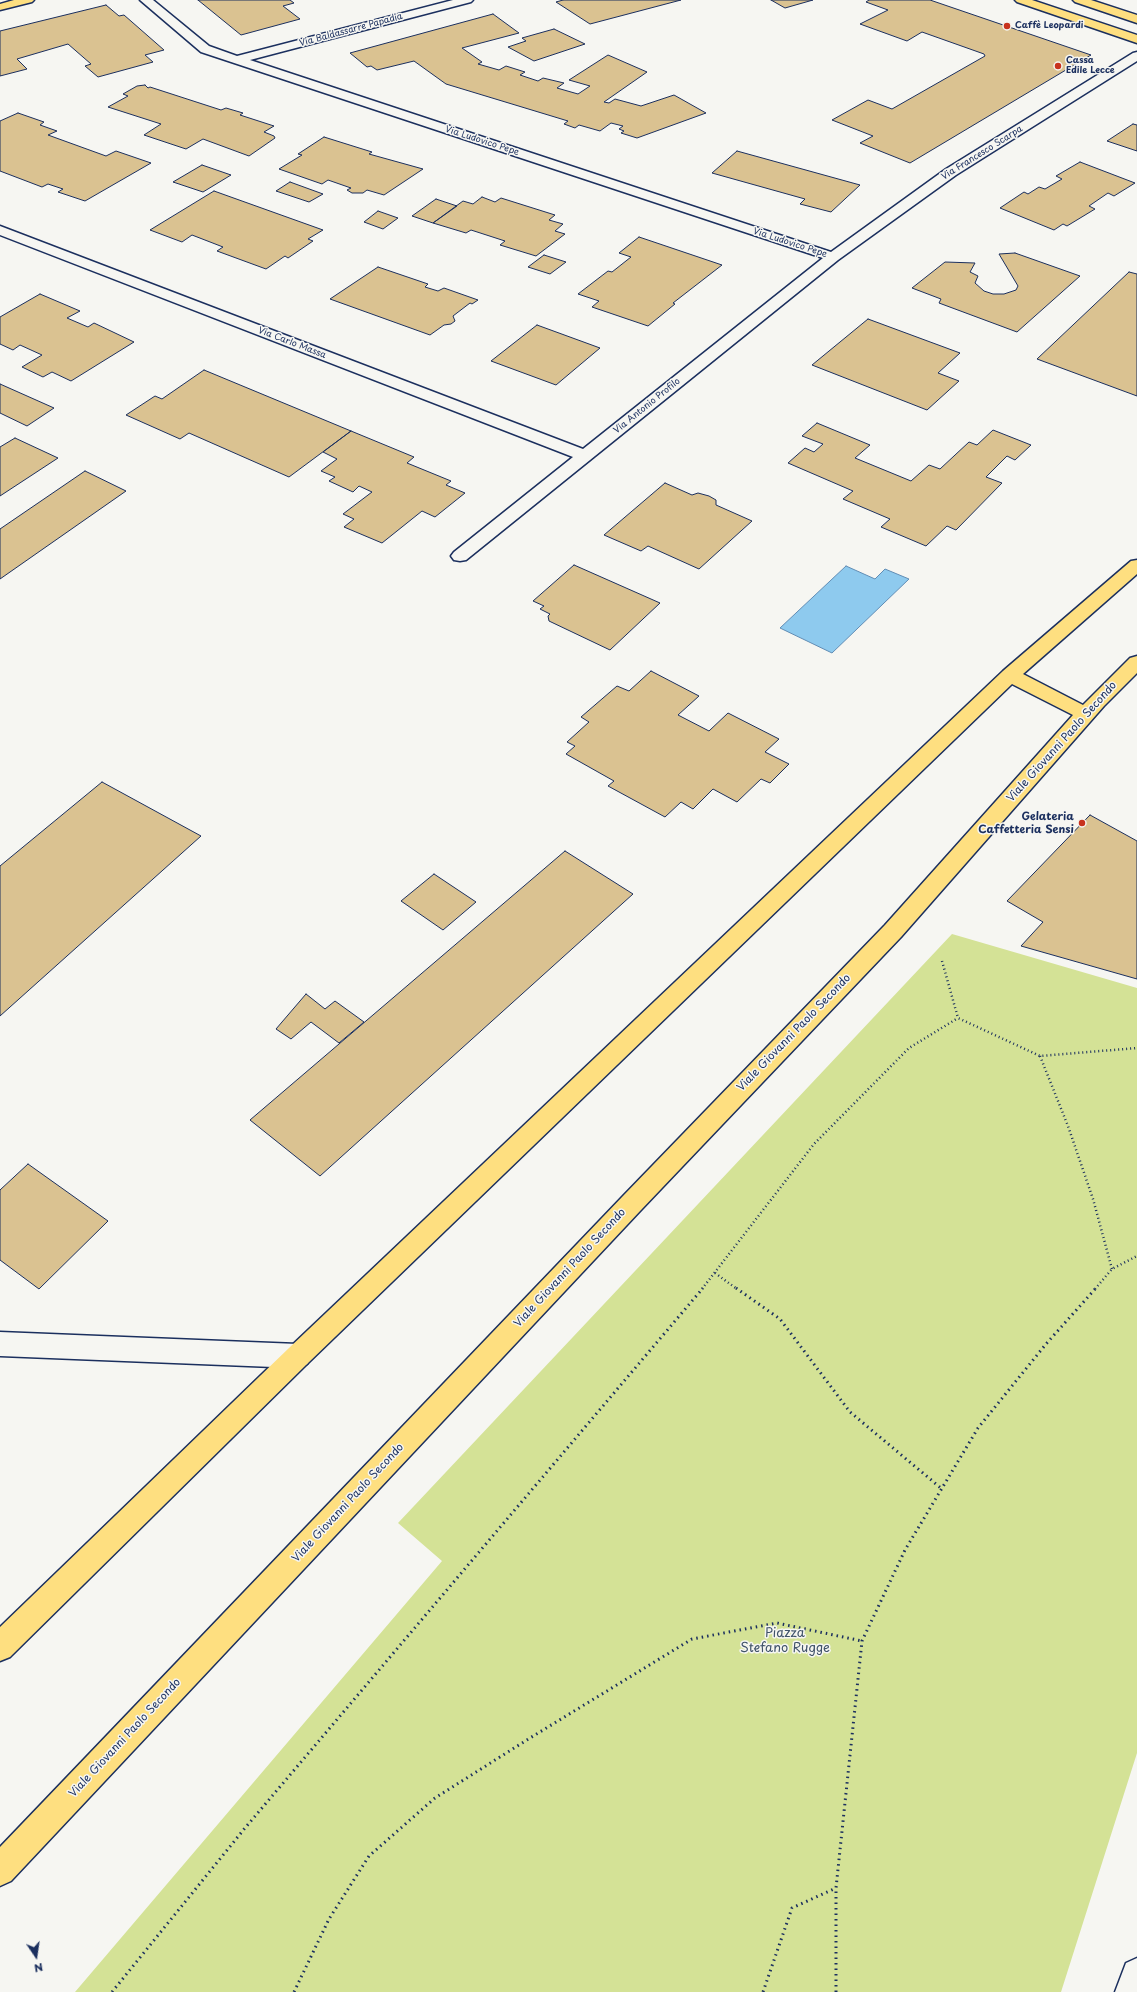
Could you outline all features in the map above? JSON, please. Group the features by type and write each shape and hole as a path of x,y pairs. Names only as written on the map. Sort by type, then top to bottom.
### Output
{"main road":[{"path":"0,7 28,0"},
{"path":"1021,0 1137,39"},
{"path":"1079,0 1137,18"},
{"path":"0,1647 298,1356 1010,675 1137,565"},
{"name":"Viale Giovanni Paolo Secondo","path":"0,1870 632,1203 893,931 1086,714 1137,662"},
{"path":"1010,675 1086,714"}],"street":[{"name":"Via Ludovico Pepe","path":"146,0 205,49 833,257"},
{"name":"Via Baldassarre Papadia","path":"235,60 467,0"},
{"name":"Via Francesco Scarpa","path":"833,257 951,172 1137,56"},
{"name":"Via Carlo Massa","path":"0,230 585,456"},
{"name":"Via Antonio Profilo","path":"460,556 833,257"},
{"path":"0,1344 298,1356"},
{"path":"1131,1992 1137,1974"}],"path":[{"path":"942,961 958,1018 1040,1056 1137,1048"},
{"path":"112,1992 250,1822 715,1273 814,1144 909,1048 958,1018"},
{"path":"1040,1056 1068,1126 1093,1199 1112,1269"},
{"path":"836,1992 836,1888 862,1641 905,1550 978,1428 1046,1344 1112,1269 1137,1256"},
{"path":"715,1273 780,1319 850,1412 942,1489"},
{"path":"294,1992 329,1919 369,1856 435,1798 536,1734 692,1639 778,1622 862,1641"},
{"path":"763,1992 792,1908 836,1888"}],"green space":[{"name":"Piazza Stefano Rugge","path":"952,934 1137,988 1137,1753 1061,1992 75,1992 442,1561 398,1523"}],"water":[{"path":"846,566 875,579 885,569 909,579 832,653 780,628"}],"building":[{"path":"198,0 290,0 294,3 283,6 300,19 241,35"},
{"path":"563,0 681,0 590,24 556,2"},
{"path":"771,0 813,0 785,8"},
{"path":"869,0 930,0 1091,55 910,163 860,143 873,136 832,120 868,100 892,109 985,56 984,54 922,32 907,41 860,24 888,10 866,2"},
{"path":"106,5 119,16 124,15 164,50 145,55 153,62 98,77 85,66 91,64 68,44 17,59 27,69 0,76 0,31"},
{"path":"493,14 519,33 462,48 482,62 478,64 499,70 506,66 525,72 520,75 538,81 543,78 564,83 557,88 578,94 590,86 569,80 608,55 647,72 604,102 609,103 615,99 641,106 674,95 706,113 637,138 621,133 624,131 619,129 623,126 611,123 600,131 579,125 575,128 564,124 568,121 446,84 414,61 377,70 371,66 367,67 350,53"},
{"path":"554,29 585,44 534,61 508,47 526,41 522,38"},
{"path":"145,85 148,88 150,87 221,110 226,108 243,113 240,115 274,126 264,132 274,136 275,138 249,156 203,139 186,149 144,135 161,124 108,107 128,96 123,94 137,86"},
{"path":"18,113 44,122 40,125 57,131 48,135 106,156 116,151 151,163 85,201 58,192 63,189 48,184 42,187 0,171 0,121"},
{"path":"1133,124 1137,125 1137,151 1107,141"},
{"path":"324,137 372,152 369,154 423,169 384,195 367,190 363,193 352,193 347,190 351,188 328,180 322,184 279,169 302,155 298,154"},
{"path":"737,151 860,185 831,212 800,204 805,199 712,173"},
{"path":"1080,162 1135,183 1114,196 1108,193 1089,206 1095,209 1067,226 1063,224 1054,230 1000,208 1024,192 1028,194 1039,187 1045,189 1062,179 1056,176"},
{"path":"202,165 231,175 203,192 173,182"},
{"path":"290,182 323,194 309,202 276,191"},
{"path":"214,191 323,230 308,239 313,241 288,258 285,256 266,269 217,251 223,247 192,235 182,242 150,230"},
{"path":"482,197 495,202 501,198 555,215 549,220 563,224 555,231 565,234 536,256 500,245 505,241 471,230 466,233 433,223 463,201 473,204"},
{"path":"436,199 457,206 433,223 412,216"},
{"path":"378,211 398,218 383,229 364,222"},
{"path":"639,237 722,265 673,303 675,304 648,326 592,307 599,301 578,294 608,271 612,272 631,257 619,253"},
{"path":"1015,253 1080,276 1017,332 939,303 941,299 912,288 945,262 975,263 970,272 978,276 975,283 984,291 993,294 1004,294 1016,290 1018,286 999,254"},
{"path":"544,255 566,262 550,274 528,267"},
{"path":"378,267 428,284 425,287 438,291 444,288 478,300 472,304 470,303 453,316 455,321 451,324 444,325 430,335 330,299"},
{"path":"1129,272 1137,274 1137,396 1037,359"},
{"path":"40,294 80,311 67,318 88,327 94,323 134,342 71,381 52,372 43,377 22,367 42,355 20,345 13,350 0,344 0,317"},
{"path":"868,319 960,353 938,373 959,381 927,410 812,365"},
{"path":"537,325 600,348 556,385 491,361"},
{"path":"204,370 351,431 289,477 189,433 180,439 126,415 155,396 162,399"},
{"path":"0,384 54,408 27,426 0,413"},
{"path":"817,423 870,445 855,458 911,481 929,465 940,469 969,442 977,445 993,430 1031,445 1015,460 1007,456 986,477 1002,483 956,530 947,526 926,546 881,527 890,519 843,499 853,491 788,463 805,448 814,452 823,444 802,436"},
{"path":"351,431 414,457 407,463 451,481 446,485 465,493 435,517 422,511 382,543 344,527 354,519 343,514 372,492 359,486 353,492 329,481 335,477 321,471 337,459 323,452"},
{"path":"15,438 58,458 0,496 0,447"},
{"path":"85,471 126,491 0,579 0,529"},
{"path":"665,483 692,495 698,493 709,496 716,500 716,505 752,521 699,569 648,546 641,551 604,535"},
{"path":"574,565 660,603 610,650 549,621 548,616 550,614 540,609 544,606 533,601"},
{"path":"651,671 699,696 678,715 709,731 728,713 779,739 765,752 789,764 770,783 761,779 737,802 713,789 693,809 681,802 665,817 608,786 614,781 566,754 575,746 567,742 589,722 581,717 617,686 629,691"},
{"path":"102,782 201,836 0,1016 0,866"},
{"path":"1090,815 1137,841 1137,979 1021,946 1043,922 1007,901"},
{"path":"565,851 633,894 320,1176 250,1120"},
{"path":"434,874 476,902 443,930 401,901"},
{"path":"306,994 325,1009 335,1001 364,1022 339,1043 311,1022 291,1039 276,1029"},
{"path":"28,1164 108,1221 39,1289 0,1260 0,1190"}],"place":[{"name":"Caffè Leopardi","path":"1007,26"},
{"name":"Cassa Edile Lecce","path":"1058,66"},
{"name":"Gelateria Caffetteria Sensi","path":"1082,823"}]}
